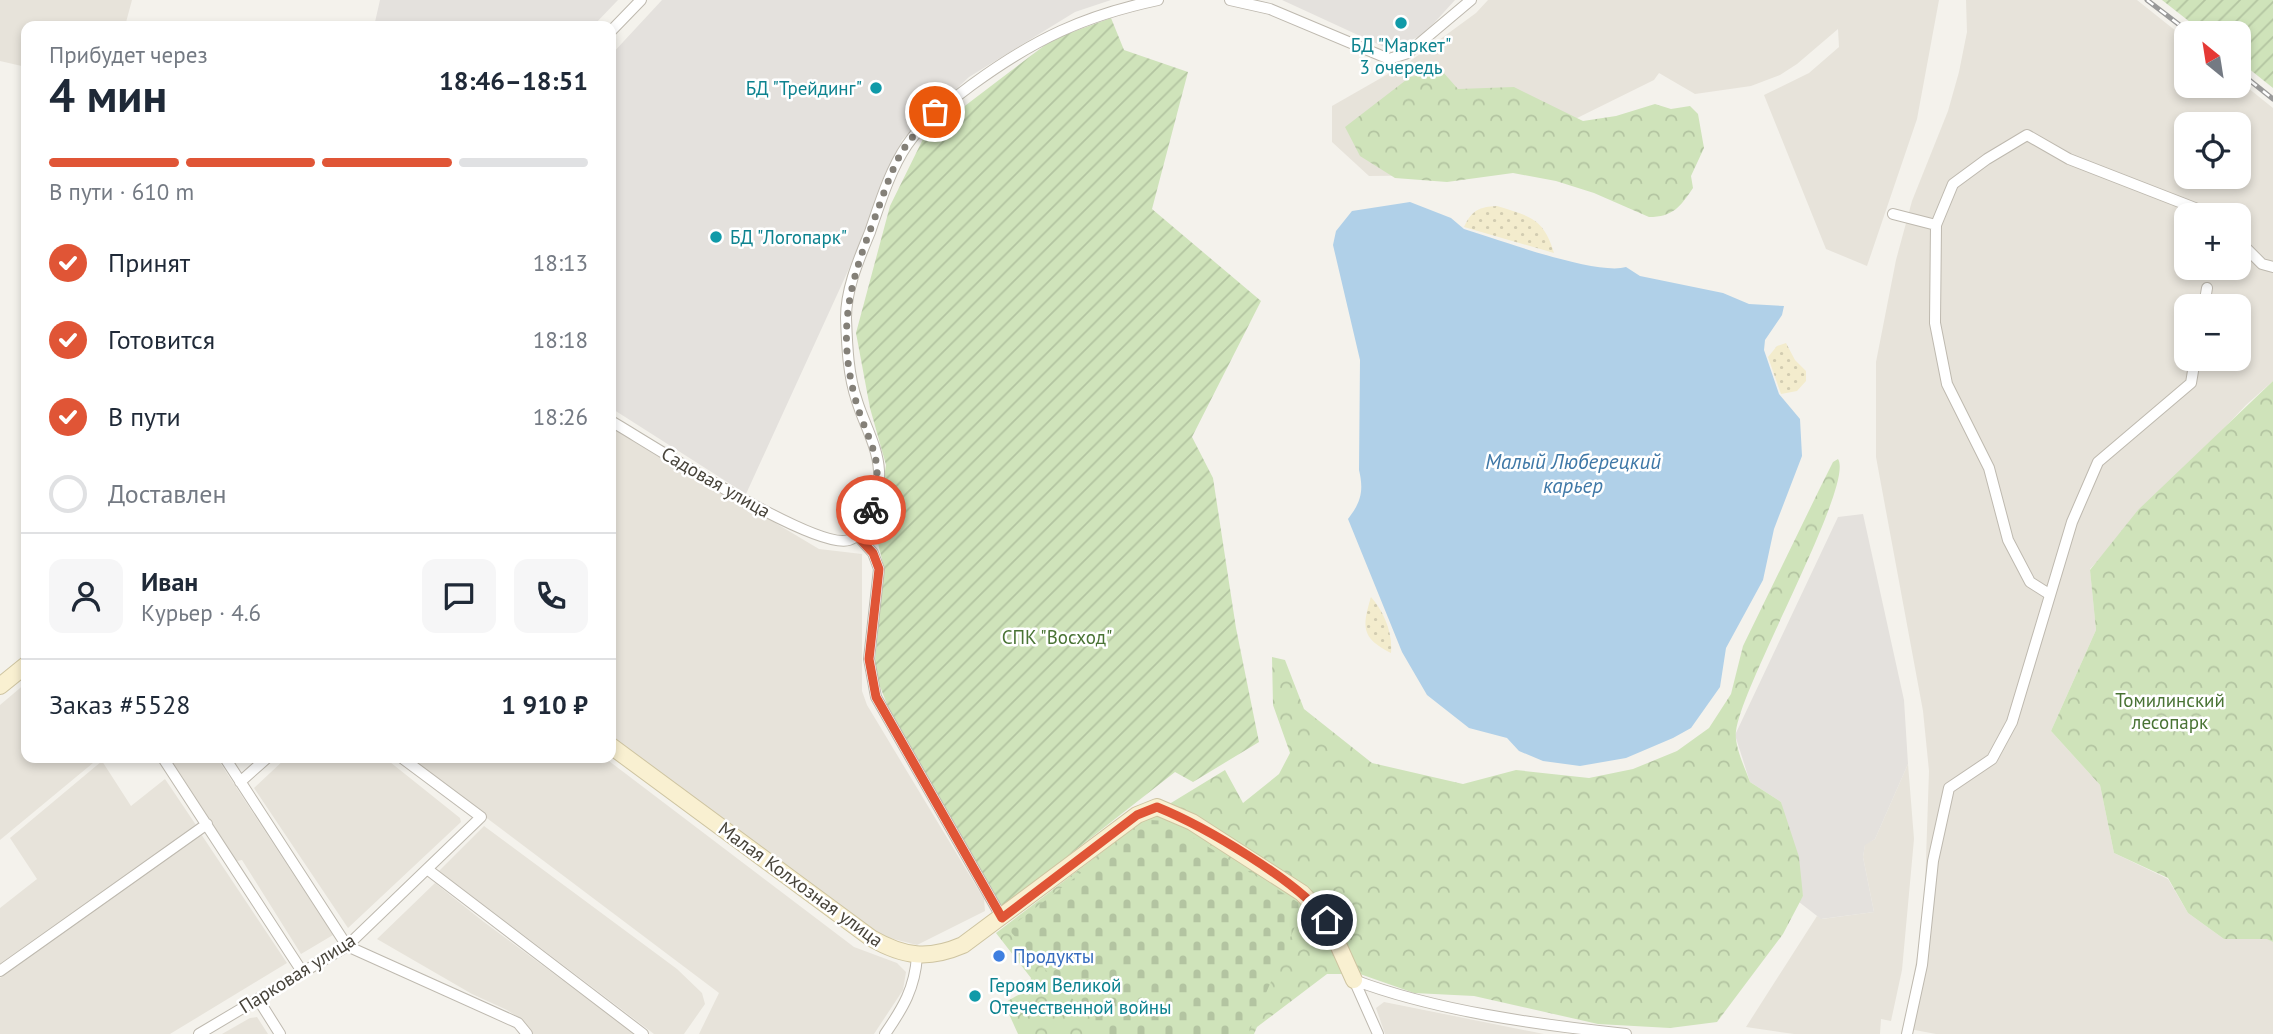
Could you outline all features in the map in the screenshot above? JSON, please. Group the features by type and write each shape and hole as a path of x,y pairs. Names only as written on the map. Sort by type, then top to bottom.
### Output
{"street":[{"path":"616,26 641,0"},
{"path":"1002,918 876,697 869,659 879,569 873,553 856,535 866,527 879,473 877,452 856,398 847,351 846,313 852,278 888,183 906,146 935,112 1012,55 1042,38 1106,11 1158,0"},
{"path":"1230,0 1270,9 1389,59 1408,53 1471,0"},
{"path":"2049,594 2030,582 2008,540 1989,468 1947,384 1935,323 1936,225 1953,184 2027,135 2069,159 2182,203"},
{"path":"1893,215 1936,225"},
{"path":"2251,253 2262,264 2273,267"},
{"path":"2206,294 2207,288"},
{"path":"1907,1034 1930,914 1933,862 1949,788 1992,759 2012,723 2072,522 2098,462 2191,383 2193,371"},
{"name":"Садовая улица","path":"616,424 797,529 840,541 856,535"},
{"path":"0,686 21,669"},
{"name":"Малая Колхозная улица","path":"616,750 871,938 896,952 917,956 939,955 963,945 1137,815 1157,807 1192,822 1302,892 1327,920 1354,980"},
{"path":"166,763 303,973"},
{"path":"228,763 347,946 518,1023 527,1034"},
{"path":"240,782 261,763"},
{"name":"Парковая улица","path":"199,1034 347,946 481,817 409,763"},
{"path":"0,971 207,824"},
{"path":"427,869 484,916 643,1034"},
{"path":"885,1034 914,986 917,956"},
{"path":"1354,980 1378,1034"},
{"path":"1354,980 1401,997 1438,1005 1626,1034"},
{"path":"258,999 280,1034"}],"shaded area":[{"path":"0,0 132,0 126,21 21,21 21,66 0,61"},
{"path":"380,0 618,0 598,21 375,21"},
{"path":"662,0 1111,0 1075,12 969,77 902,140 863,238 746,494 616,411 616,50"},
{"path":"1282,0 1455,0 1424,34 1397,47 1384,47"},
{"path":"1488,0 1939,0 1917,119 1867,266 1826,249 1764,95 1809,73 1839,47 1838,29 1797,64 1780,75 1751,86 1695,94 1659,73 1654,80 1462,175 1369,176 1332,142 1332,106 1409,62 1476,13"},
{"path":"1966,0 2137,0 2174,29 2174,98 2251,98 2251,90 2273,108 2273,381 2246,405 2090,569 2096,630 2051,731 2100,785 2114,853 2168,879 2188,913 2224,939 2268,939 2273,942 2273,1034 1936,1034 1904,1028 1924,918 1929,771 1923,711 1876,457 1876,362 1896,260 1912,201 1948,111 1967,32"},
{"path":"616,428 819,549 862,554 862,691 867,705 984,899 985,911 917,945 878,935 616,746"},
{"path":"1863,514 1904,700 1908,764 1875,839 1865,845 1863,857 1874,912 1821,919 1799,902 1803,896 1781,802 1750,782 1735,735 1838,517"},
{"path":"21,687 21,763 93,763 0,840 0,705"},
{"path":"100,763 103,763 131,806 165,779 196,825 0,965 0,908 37,879 10,838"},
{"path":"173,763 220,763 333,935 301,954 242,860 237,861"},
{"path":"281,763 391,763 460,818 461,822 348,928 254,788"},
{"path":"414,763 612,763 854,947 897,963 906,972 903,990 874,1034 699,1034 719,993"},
{"path":"1908,764 1914,839 1902,970 1891,1021 1881,1019 1880,1034 1794,1034 1746,1027 1817,916 1822,919 1874,912 1863,857 1865,844 1875,839"},
{"path":"484,826 677,969 702,993 705,1004 684,1034 654,1034 439,871"},
{"path":"201,834 287,963 170,1034 0,1034 0,978"},
{"path":"435,883 635,1034 533,1034 518,1017 507,1010 472,994 377,939"},
{"path":"1384,1002 1544,1034 1385,1034 1376,1008"},
{"path":"257,1017 268,1034 222,1034 250,1018"}],"green space":[{"path":"2162,0 2273,0 2273,88 2251,70 2251,21 2189,21"},
{"name":"СПК \"Восход\"","path":"1111,18 1124,50 1188,72 1152,209 1261,301 1192,437 1213,478 1236,628 1259,742 1193,782 1175,772 1004,906 996,902 890,712 874,671 884,568 875,531 886,465 870,408 856,333 890,206 924,137 1053,39"},
{"path":"1442,71 1458,89 1514,87 1583,121 1616,116 1655,104 1671,109 1690,106 1698,114 1704,148 1691,176 1693,188 1675,210 1649,217 1594,193 1556,181 1513,173 1447,182 1395,178 1360,156 1345,127 1410,77"},
{"name":"Томилинский лесопарк","path":"2273,381 2273,942 2267,939 2224,939 2188,913 2168,878 2114,853 2100,785 2051,731 2096,630 2090,570 2138,510"},
{"path":"1838,459 1839,476 1830,506 1757,672 1736,731 1738,750 1750,782 1781,802 1799,857 1803,896 1783,934 1717,1022 1670,1028 1598,1024 1474,996 1414,993 1360,974 1327,974 1257,1027 1254,1034 1018,1034 1004,1003 1027,990 1031,978 996,933 1148,817 1225,770 1243,803 1279,774 1290,753 1273,705 1272,657 1285,660 1304,709 1372,763 1463,784 1516,770 1589,778 1633,769 1677,751 1709,728 1731,694 1743,646 1833,462"},
{"path":"1150,820 1166,821 1304,906 1248,1034 1105,1034 1008,929"}],"sand":[{"path":"1497,206 1534,220 1545,232 1554,253 1464,227 1477,210"},
{"path":"1786,343 1795,360 1806,371 1806,381 1797,391 1781,394 1768,357 1777,346"},
{"path":"1371,597 1387,623 1391,653 1374,642 1366,631 1366,616"}],"water":[{"name":"Малый Люберецкий карьер","path":"1410,202 1451,218 1464,229 1571,262 1612,268 1626,267 1640,276 1723,293 1749,304 1784,306 1782,315 1765,340 1764,350 1779,394 1800,419 1802,456 1774,529 1763,580 1726,648 1720,687 1691,728 1673,738 1626,758 1580,766 1543,761 1519,751 1507,738 1469,728 1427,695 1402,652 1348,519 1359,502 1361,490 1360,360 1333,245 1336,231 1352,211"}],"railway":[{"path":"2147,0 2174,21"},
{"path":"2251,81 2273,99"}],"way so far":[{"path":"871,510 879,473 877,452 856,398 847,351 846,313 852,278 888,183 906,146 935,112"}],"place":[{"name":"БД \"Маркет\" 3 очередь","path":"1401,23"},
{"name":"БД \"Трейдинг\"","path":"876,88"},
{"name":"БД \"Логопарк\"","path":"716,237"},
{"name":"Продукты","path":"999,956"},
{"name":"Героям Великой Отечественной войны","path":"975,996"}],"route":[{"path":"871,510 866,527 856,535 873,553 879,569 869,659 870,677 876,697 1002,918 1137,815 1157,807 1192,822 1302,892 1327,920"}]}
